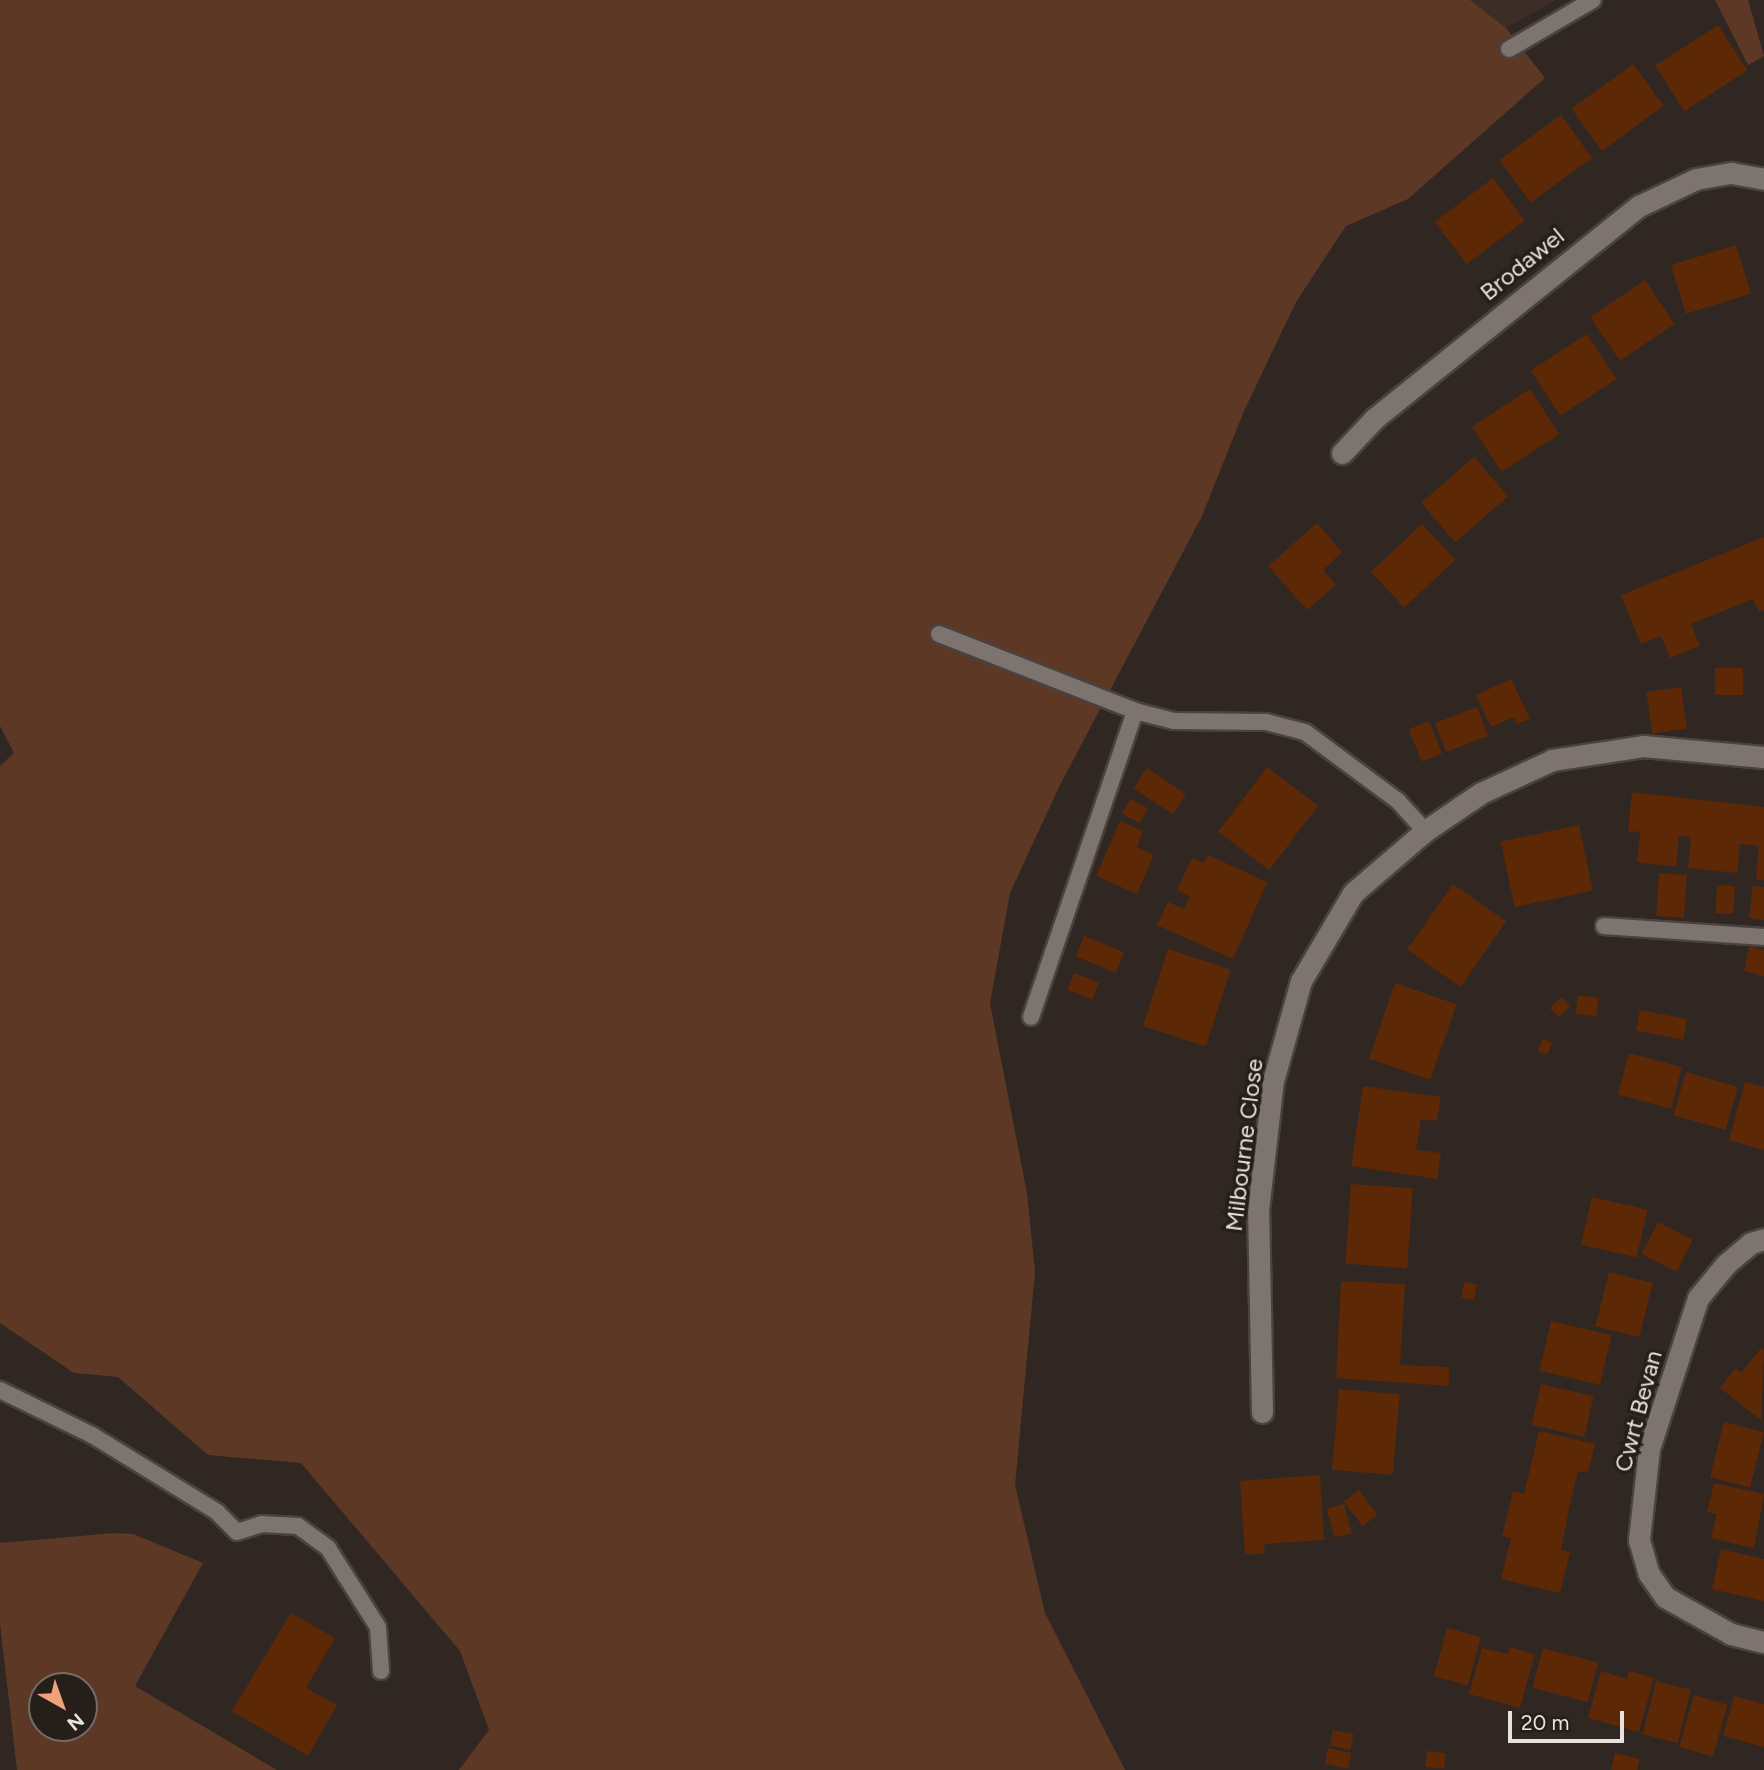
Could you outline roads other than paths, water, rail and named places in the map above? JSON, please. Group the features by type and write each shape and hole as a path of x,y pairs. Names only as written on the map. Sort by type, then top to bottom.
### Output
{"street":[{"name":"Brodawel","path":"1342,453 1375,418 1639,206 1696,179 1731,173 1764,179"},
{"name":"Milbourne Close","path":"1262,1412 1258,1210 1273,1081 1301,981 1353,893 1425,831 1481,793 1552,760 1643,746 1764,757"},
{"name":"Cwrt Bevan","path":"1764,1240 1751,1243 1726,1264 1698,1298 1649,1448 1639,1540 1648,1574 1664,1597 1731,1634 1764,1642"}],"lane":[{"path":"1509,49 1593,0"},
{"path":"939,634 1135,711 1174,721 1266,722 1305,733 1398,801 1425,831"},
{"path":"1031,1017 1135,711"},
{"path":"1604,926 1764,937"},
{"path":"0,1390 92,1436 217,1512 237,1532 261,1524 298,1526 328,1548 378,1627 381,1671"}]}
